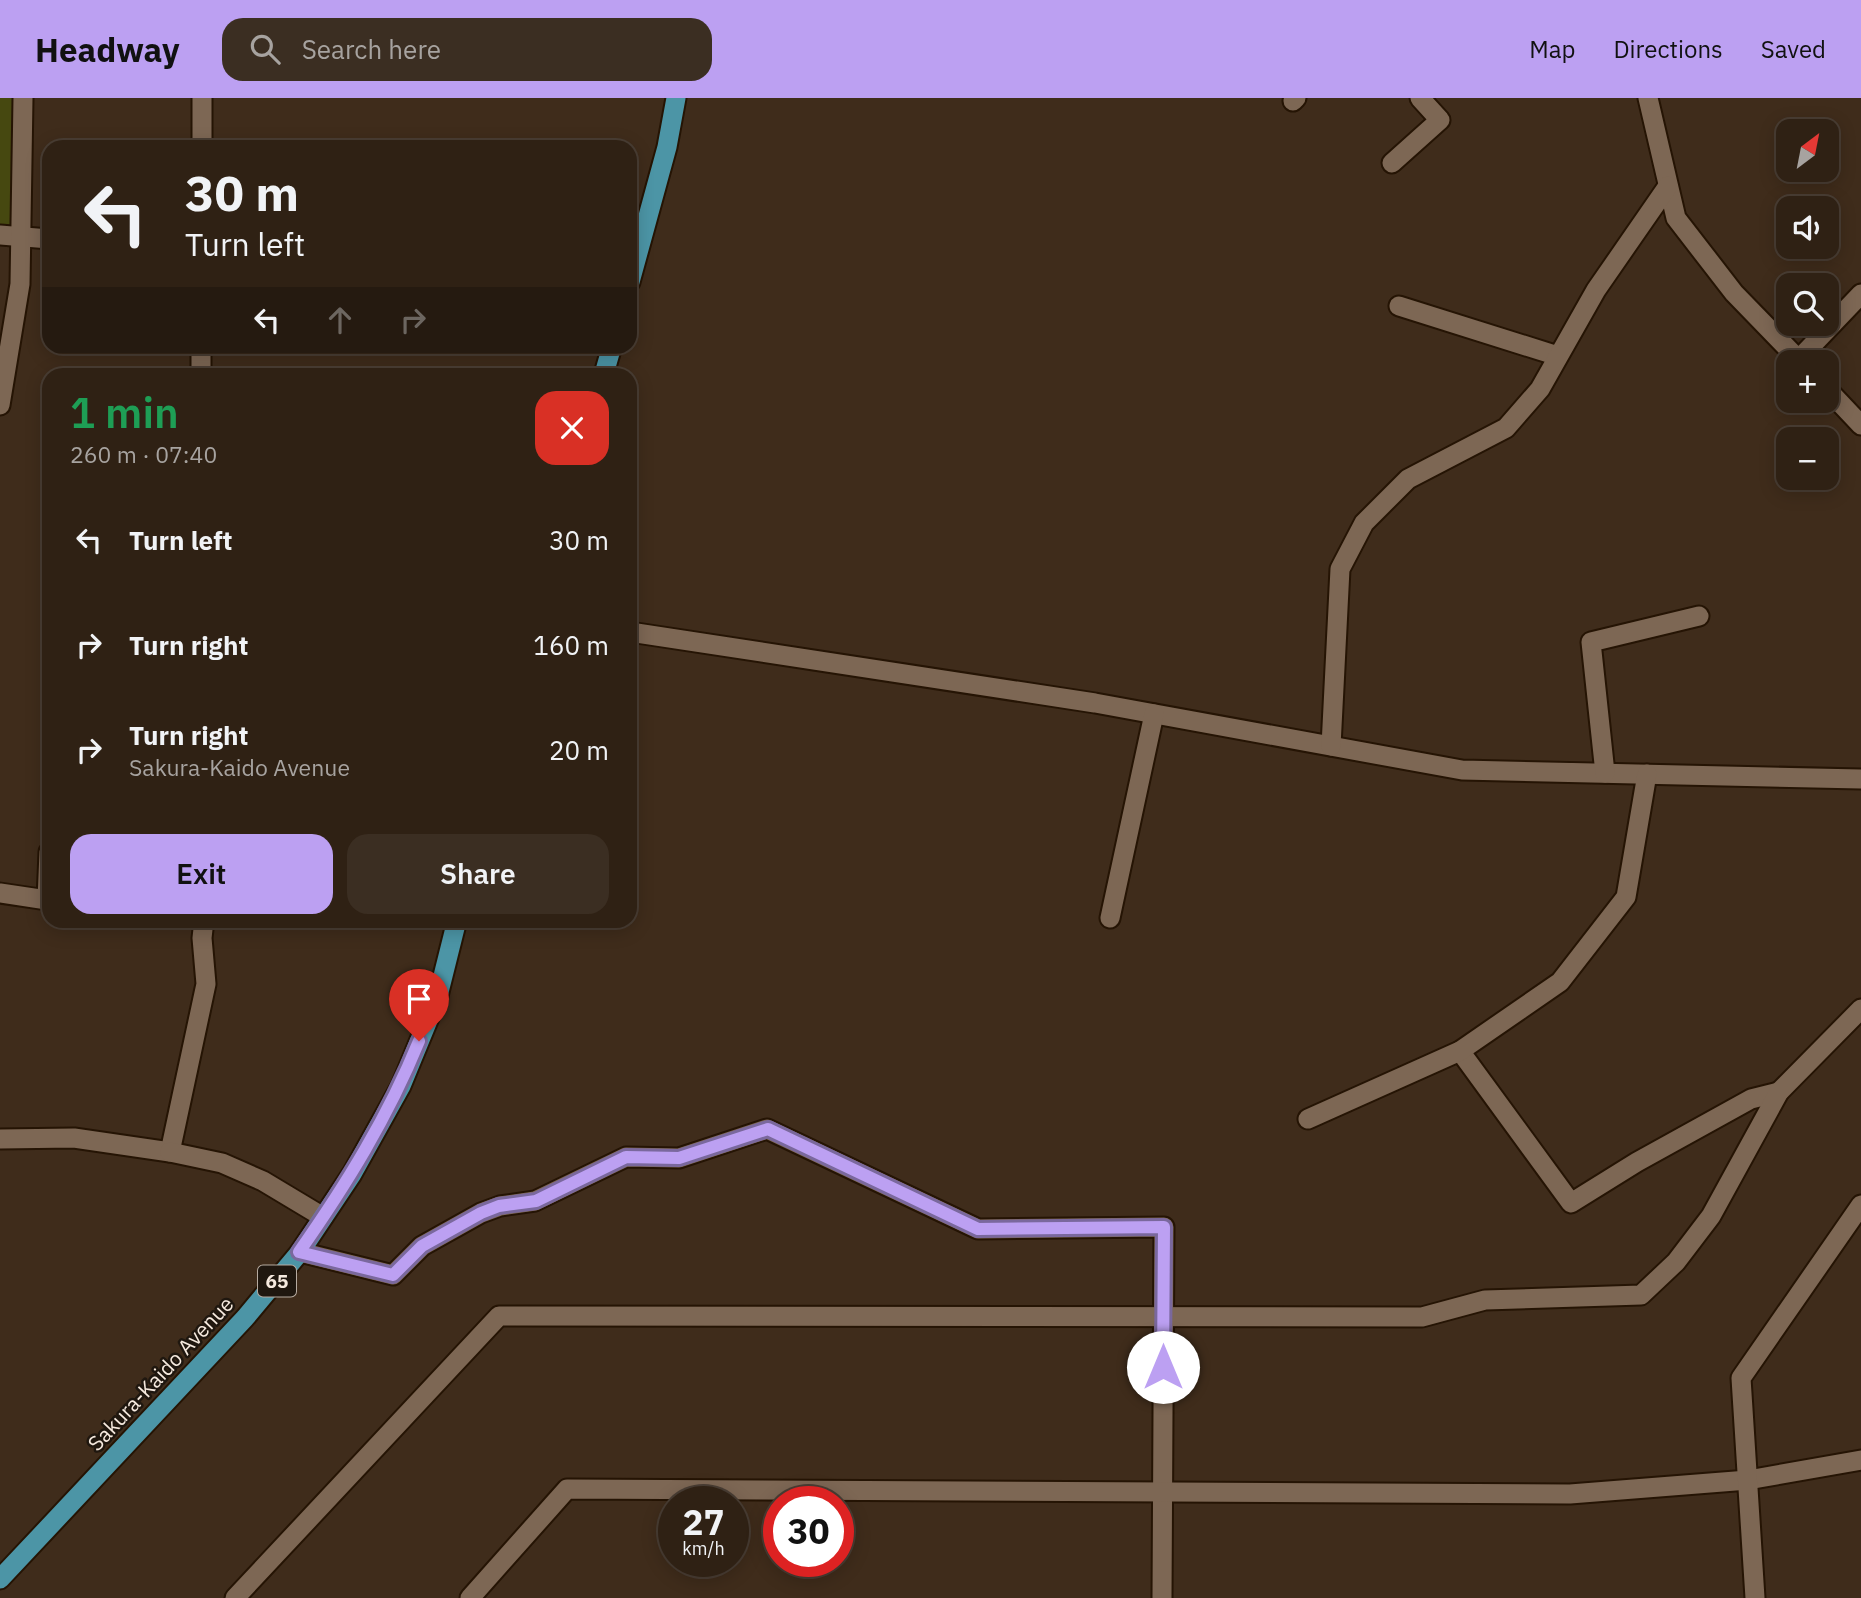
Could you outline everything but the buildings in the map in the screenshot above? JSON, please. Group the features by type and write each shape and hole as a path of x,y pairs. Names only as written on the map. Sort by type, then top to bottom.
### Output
{"main road":[{"path":"637,257 667,148 676,98"},
{"name":"Sakura-Kaido Avenue","path":"0,1579 245,1318 299,1252 352,1174 401,1086 438,996 455,928"}],"street":[{"path":"0,405 20,284 23,98"},
{"path":"202,98 202,140"},
{"path":"1392,163 1440,120 1420,98"},
{"path":"1648,98 1676,218 1734,293 1789,350"},
{"path":"1331,746 1340,569 1364,523 1408,479 1506,428 1540,389 1596,290 1668,186"},
{"path":"0,235 42,238"},
{"path":"1810,350 1861,294"},
{"path":"1399,306 1558,356"},
{"path":"1839,402 1861,425"},
{"path":"1605,773 1591,642 1699,616"},
{"path":"637,633 1154,714 1462,770 1861,779"},
{"path":"1110,918 1154,714"},
{"path":"1308,1119 1461,1051 1560,982 1626,897 1647,774"},
{"path":"0,893 42,900"},
{"path":"170,1152 206,984 203,928"},
{"path":"234,1598 499,1316 1422,1317 1485,1300 1641,1295 1675,1262 1711,1216 1779,1092 1861,1009"},
{"path":"1461,1051 1571,1203 1637,1162 1751,1099 1779,1092"},
{"path":"299,1252 393,1275 422,1246 481,1213 499,1206 536,1201 626,1157 679,1158 768,1129 978,1229 1164,1227 1162,1598"},
{"path":"0,1139 74,1138 170,1152 222,1163 263,1181 323,1217"},
{"path":"1755,1598 1741,1378 1861,1205"},
{"path":"470,1598 567,1489 1570,1494 1748,1480 1861,1460"}],"shaded area":[{"path":"0,98 23,98 21,231 0,230"}],"route":[{"path":"419,1041 401,1086 352,1174 299,1252 393,1275 422,1246 481,1213 499,1206 536,1201 626,1157 679,1158 768,1129 978,1229 1164,1227 1163,1367"}]}
